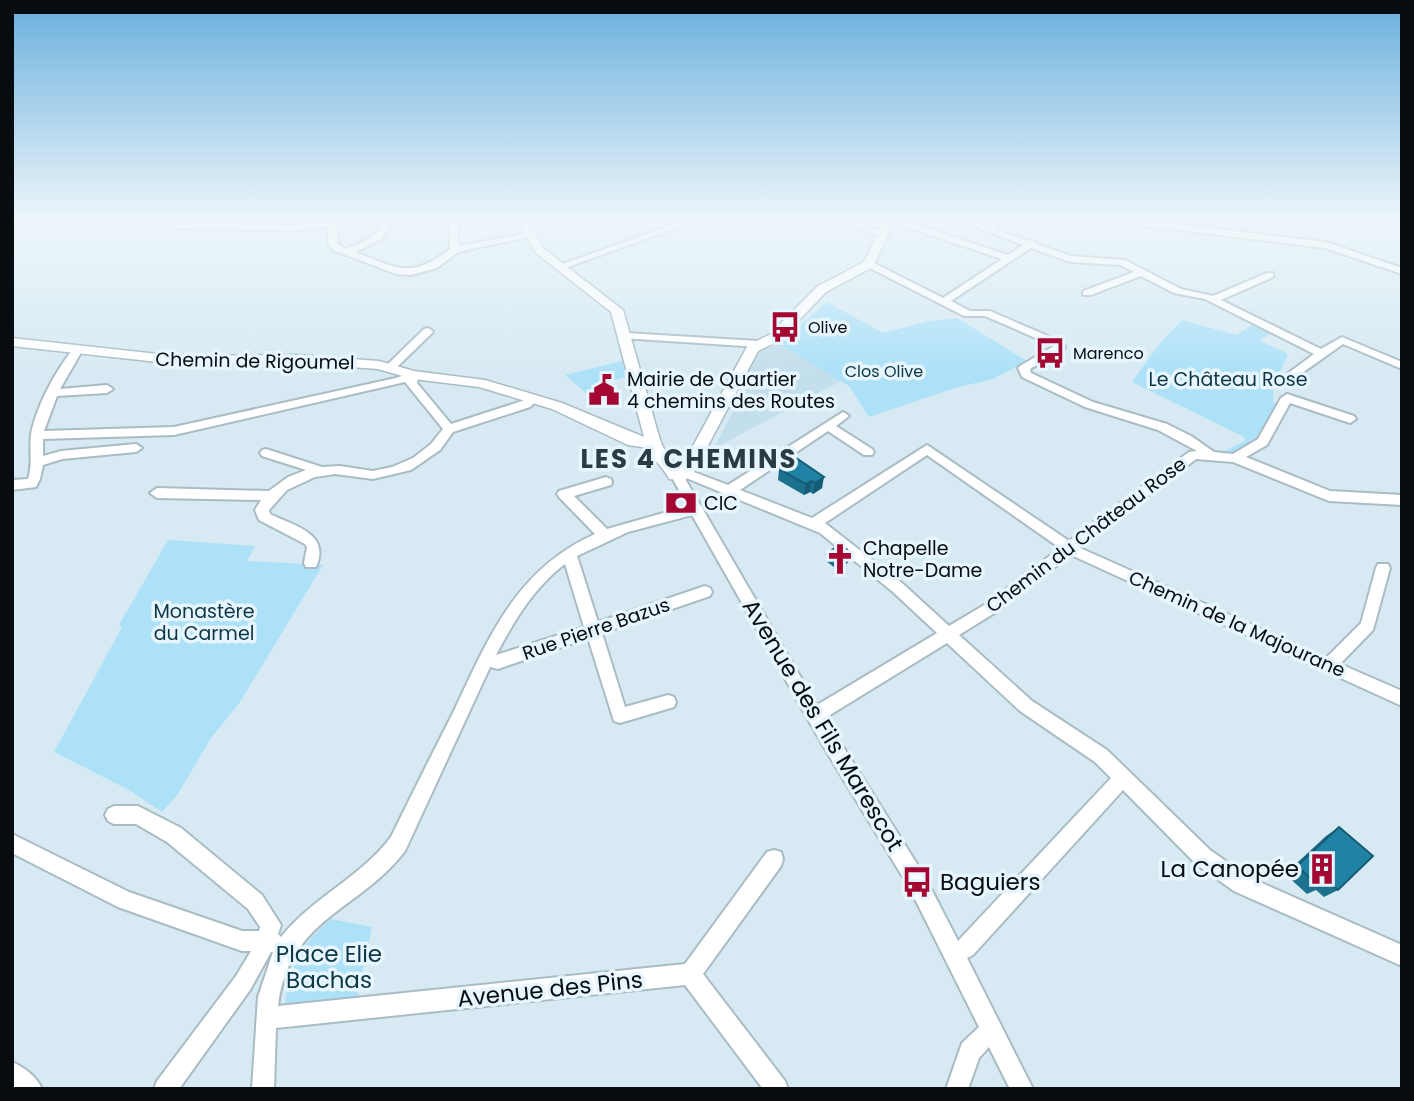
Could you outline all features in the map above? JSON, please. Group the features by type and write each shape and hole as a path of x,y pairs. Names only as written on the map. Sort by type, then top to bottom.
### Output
{"main road":[{"path":"566,269 611,303 626,336 639,400 654,444 662,461 681,472 719,413 723,399 753,348 774,338 822,289 859,269"},
{"name":"Chemin de Rigoumel","path":"12,342 83,352 176,360 297,359 390,368 413,375 480,383 558,406 633,441 654,444"}],"street":[{"path":"393,269 400,272 421,269"},
{"path":"880,269 968,314 986,313 1058,344 1060,347 1024,368 1026,375 1110,411 1143,417 1199,445 1209,454"},
{"path":"945,301 992,269"},
{"path":"1137,269 1178,291 1214,299 1320,353"},
{"path":"1087,293 1142,272"},
{"path":"1214,299 1270,275"},
{"path":"390,368 428,331"},
{"path":"626,336 758,344"},
{"path":"1292,376 1337,341 1349,341 1402,366"},
{"path":"12,485 31,484 36,478 37,435 69,365 83,352"},
{"path":"37,435 174,431 399,381 413,375"},
{"path":"413,375 411,383 449,429"},
{"path":"54,393 107,389"},
{"path":"1235,458 1263,442 1287,398 1350,419"},
{"path":"266,453 321,471 387,474 416,461 443,441 449,429 526,404 532,399"},
{"path":"730,490 843,416"},
{"path":"828,426 867,452"},
{"path":"37,463 61,455 136,448"},
{"name":"Chemin de la Majourane","path":"814,524 927,449 1072,550 1330,664 1402,699"},
{"name":"Chemin du Château Rose","path":"815,715 991,608 1072,550 1193,455 1209,454 1235,458 1317,494 1402,500"},
{"path":"311,563 314,553 310,540 264,517 262,510 270,496 288,483 321,471"},
{"path":"681,472 814,524 898,589 1026,706 1101,756 1203,857 1241,884 1402,956"},
{"name":"Avenue des Fils Marescot","path":"681,472 696,509 815,715 917,882 990,1031 1022,1089"},
{"path":"605,536 564,494 606,482"},
{"path":"157,493 270,496"},
{"path":"165,1089 268,956 289,944 388,858 398,845 488,660 532,584 569,554 605,536 649,519 696,509"},
{"path":"569,554 620,716 668,702"},
{"path":"1330,664 1368,626 1383,568"},
{"name":"Rue Pierre Bazus","path":"488,660 498,662 705,592"},
{"path":"954,954 966,948 1122,779"},
{"path":"114,815 138,815 174,835 255,902 271,925 263,1089"},
{"path":"12,843 125,900 242,941 268,956"},
{"path":"774,859 691,974 777,1089"},
{"name":"Avenue des Pins","path":"267,1018 691,974"},
{"path":"957,1089 970,1051 990,1031"},
{"path":"12,1073 31,1089"}],"shaded area":[{"path":"779,344 841,381 713,449 738,403 732,398 757,352"}],"green space":[{"name":"Clos Olive","path":"827,302 883,333 928,321 957,318 1027,361 993,379 955,388 869,417 849,386 779,344 791,338 789,335"},
{"name":"Le Château Rose","path":"1182,320 1236,335 1256,323 1273,332 1259,340 1288,354 1274,385 1273,402 1279,405 1259,441 1226,456 1221,453 1245,441 1244,437 1132,382 1160,343"},
{"path":"622,361 625,377 599,384 587,394 565,375"},
{"name":"Monastère du Carmel","path":"168,540 255,546 247,561 323,565 240,702 211,738 178,794 162,812 129,790 54,752 122,627 119,625"},
{"name":"Place Elie Bachas","path":"331,919 372,927 357,999 284,1007 298,958 310,940"}],"building":[{"path":"789,453 824,477 815,483 811,481 806,484 779,469"},
{"path":"840,544 851,553 840,563 827,554"},
{"name":"La Canopée","path":"1339,827 1373,856 1338,890 1328,881 1320,887 1297,866"}],"place":[{"name":"Olive","path":"785,327"},
{"name":"Marenco","path":"1050,353"},
{"name":"Mairie de Quartier 4 chemins des Routes","path":"604,390"},
{"name":"CIC","path":"681,503"},
{"name":"Chapelle Notre-Dame","path":"840,559"},
{"name":"La Canopée","path":"1322,869"},
{"name":"Baguiers","path":"917,882"}],"district":[{"name":"LES 4 CHEMINS","path":"689,459"}]}
